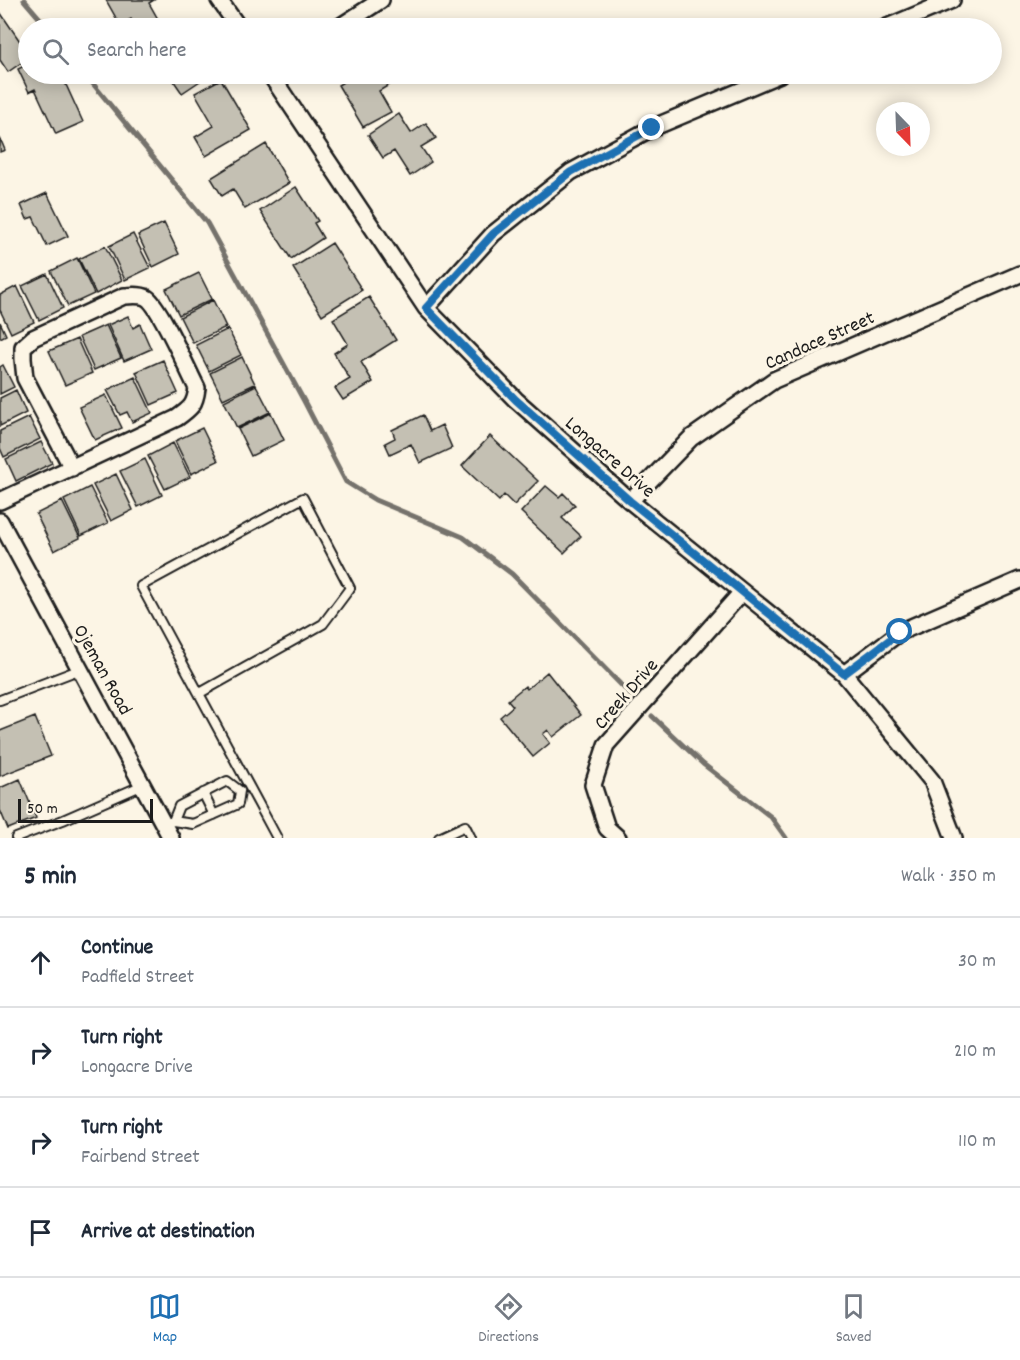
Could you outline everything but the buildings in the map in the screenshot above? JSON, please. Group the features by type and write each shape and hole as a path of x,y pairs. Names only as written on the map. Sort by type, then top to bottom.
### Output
{"street":[{"path":"219,0 231,18"},
{"path":"353,18 381,0"},
{"path":"909,18 952,0"},
{"name":"Longacre Drive","path":"277,84 426,308 516,400 630,501 844,674 932,781 954,838"},
{"path":"426,308 493,234 571,172 652,128 756,84"},
{"name":"Candace Street","path":"630,501 692,438 774,380 1020,274"},
{"path":"0,501 72,468 177,418 191,408 196,400 197,388 157,309 147,298 138,295 124,296 33,338 23,346 22,359 25,378 72,468"},
{"name":"Ojeman Road","path":"0,520 143,785 169,828"},
{"path":"844,674 900,632 1020,580"},
{"name":"Creek Drive","path":"618,838 607,828 593,785 606,745 742,592"}],"lane":[{"path":"200,693 323,624 350,588 303,498 141,586 277,838"},
{"path":"0,700 81,669"},
{"path":"169,828 179,806 203,793 227,781 240,791"},
{"path":"16,838 143,785"},
{"path":"240,791 250,786"},
{"path":"169,828 193,824 238,804 240,791"},
{"path":"203,793 214,814"},
{"path":"439,838 465,826 471,838"}],"waterway":[{"path":"24,0 39,18"},
{"path":"93,84 207,223 346,482 375,500 463,537 512,574 631,695"},
{"path":"652,716 703,764 771,817 786,838"}],"route":[{"path":"652,128 571,172 493,234 426,308 516,400 630,501 844,674 900,632"}]}
